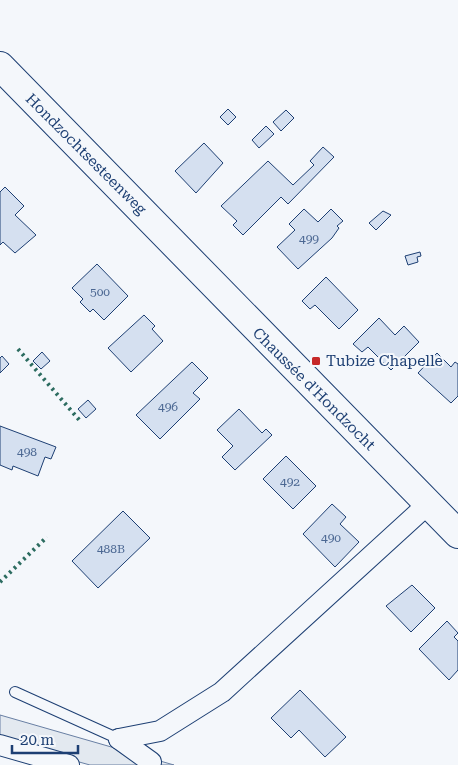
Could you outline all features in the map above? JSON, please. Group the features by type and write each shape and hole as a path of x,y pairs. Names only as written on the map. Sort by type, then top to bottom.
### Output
{"main road":[{"name":"Hondzochtsesteenweg","path":"0,66 172,241"},
{"name":"Chaussée d'Hondzocht","path":"172,241 227,300 458,534"}],"street":[{"path":"119,739 160,731 222,692 428,504"},
{"path":"119,739 152,762"},
{"path":"0,745 70,765"}],"lane":[{"path":"15,692 119,739"}],"shaded area":[{"path":"0,715 174,765 90,765 0,740"}],"building":[{"path":"228,109 236,117 228,125 220,117"},
{"path":"286,110 294,118 281,131 273,122"},
{"path":"266,126 274,134 259,148 252,140"},
{"path":"204,143 223,163 196,193 175,171"},
{"path":"323,147 334,157 288,204 281,197 243,235 233,225 237,221 221,206 268,161 293,185 314,165 310,161"},
{"path":"5,187 24,206 15,215 36,235 15,253 3,242 0,245 0,192"},
{"path":"304,209 318,222 331,209 343,221 337,226 339,228 332,238 298,269 277,247 295,230 289,224"},
{"path":"383,211 391,215 376,230 369,223"},
{"path":"420,252 421,256 417,257 418,262 408,265 405,256"},
{"path":"97,264 128,296 104,320 93,309 90,312 80,302 83,299 72,288"},
{"path":"326,277 358,310 339,329 315,305 310,309 302,301"},
{"path":"144,315 155,326 152,329 163,341 131,372 108,348"},
{"path":"379,318 395,335 404,326 419,342 391,370 368,347 362,352 353,344"},
{"path":"42,352 50,361 41,369 33,361"},
{"path":"437,353 451,367 455,362 458,364 458,396 451,403 418,373"},
{"path":"2,356 9,364 0,373 0,358"},
{"path":"192,362 208,378 193,393 200,399 160,439 136,415"},
{"path":"88,400 96,409 86,418 78,409"},
{"path":"239,409 262,433 266,429 272,435 235,470 222,457 233,446 217,430"},
{"path":"0,426 56,447 51,459 45,457 38,476 13,466 12,470 0,465"},
{"path":"286,456 316,486 293,509 263,479"},
{"path":"332,504 346,517 340,524 359,542 335,567 303,534"},
{"path":"123,511 150,538 98,588 72,561"},
{"path":"412,585 435,608 411,632 386,606"},
{"path":"447,621 458,633 454,637 458,641 458,670 449,680 419,649"},
{"path":"300,690 346,737 325,757 299,730 291,738 271,718"}],"hedge":[{"path":"18,349 81,422"},
{"path":"0,582 47,537"}],"place":[{"name":"Tubize Chapelle","path":"316,361"}]}
